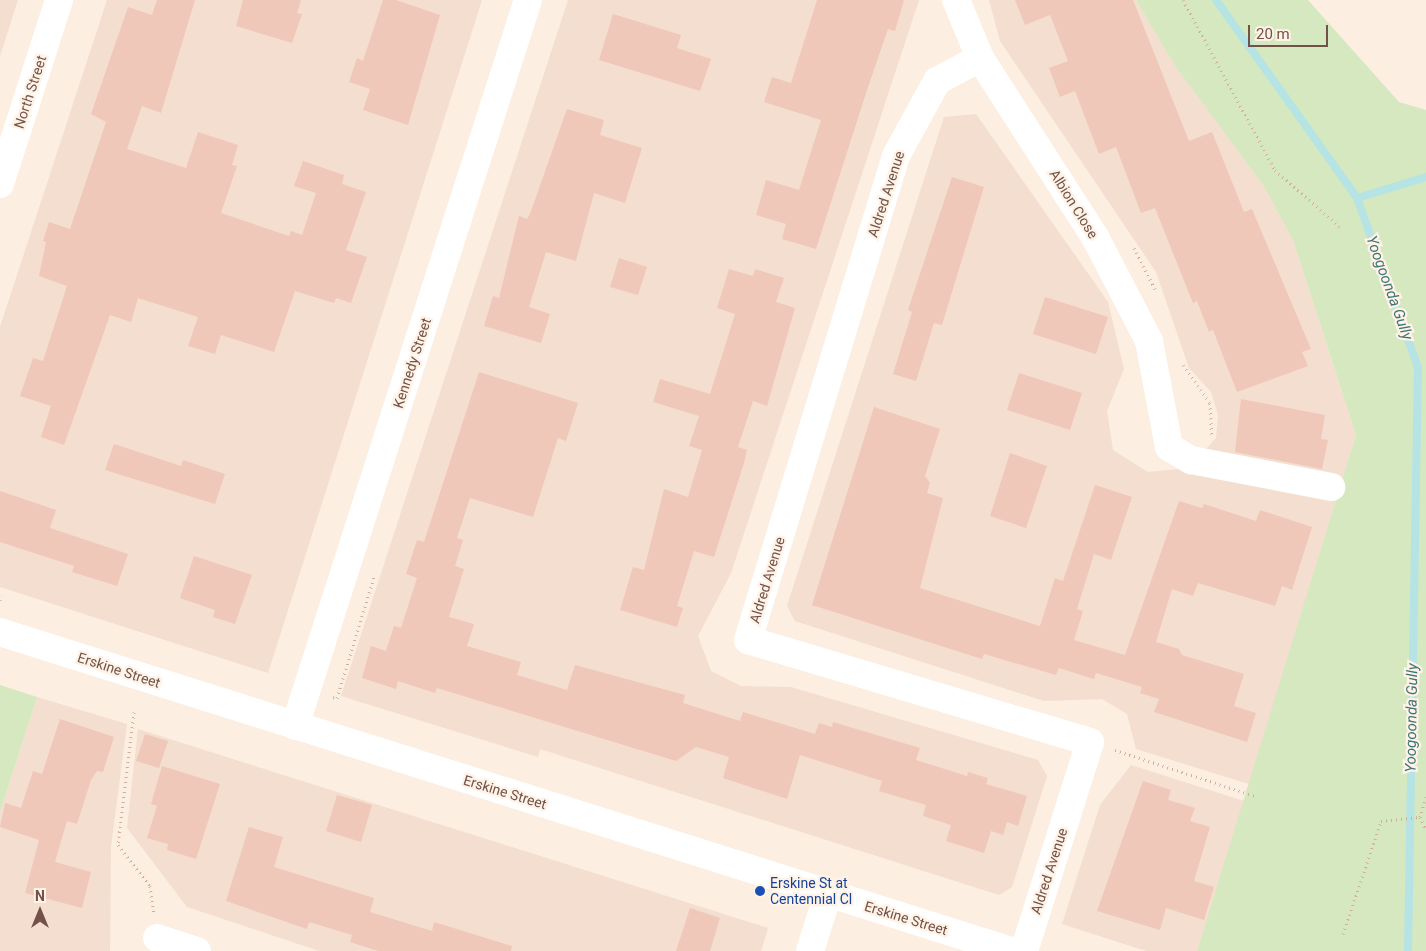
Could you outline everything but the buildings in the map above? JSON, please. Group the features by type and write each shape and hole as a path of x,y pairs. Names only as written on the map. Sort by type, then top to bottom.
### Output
{"street":[{"name":"North Street","path":"0,184 60,0"},
{"name":"Kennedy Street","path":"296,726 528,0"},
{"name":"Albion Close","path":"956,0 980,58 1096,239 1149,341 1166,419 1169,447 1191,460 1331,487"},
{"name":"Aldred Avenue","path":"980,58 937,81 896,156 748,640 1090,742 1024,951"},
{"name":"Erskine Street","path":"0,632 1011,951"},
{"path":"810,951 828,894"},
{"path":"157,938 197,951"}],"path":[{"path":"1183,0 1275,170 1341,228"},
{"path":"329,696 337,698 374,577"},
{"path":"0,600 2,595"},
{"path":"134,712 118,845 150,886 153,907"},
{"path":"1121,752 1255,796"},
{"path":"1426,797 1420,817 1426,830"},
{"path":"1343,934 1381,821 1420,817"}],"shaded area":[{"path":"0,0 18,0 0,56"},
{"path":"107,0 482,0 268,673 0,587 0,327"},
{"path":"568,0 919,0 731,573 698,636 711,671 741,686 791,687 1038,760 1047,776 1012,887 999,895 540,749 538,757 341,696"},
{"path":"989,0 1136,0 1175,66 1263,185 1293,240 1356,435 1249,784 1136,749 1127,714 1102,699 1044,701 795,621 787,606 944,117 976,114 1108,302 1124,369 1107,411 1113,450 1148,472 1189,468 1216,438 1218,415 1211,392 1189,368 1156,272 1000,41"},
{"path":"37,697 127,724 111,847 110,951 0,951 0,812"},
{"path":"138,729 768,928 761,951 319,951 187,907 127,828"},
{"path":"1131,765 1244,801 1197,951 1146,951 1062,924 1100,805"}],"green space":[{"path":"1136,0 1308,0 1399,102 1426,110 1426,951 1197,951 1356,435 1293,240 1263,185 1175,66"},
{"path":"0,685 37,697 0,812"}],"waterway":[{"name":"Yoogoonda Gully","path":"1216,0 1357,198 1418,367 1408,951"},
{"path":"1357,198 1426,177"}],"place":[{"name":"Erskine St at Centennial Cl","path":"760,891"}]}
